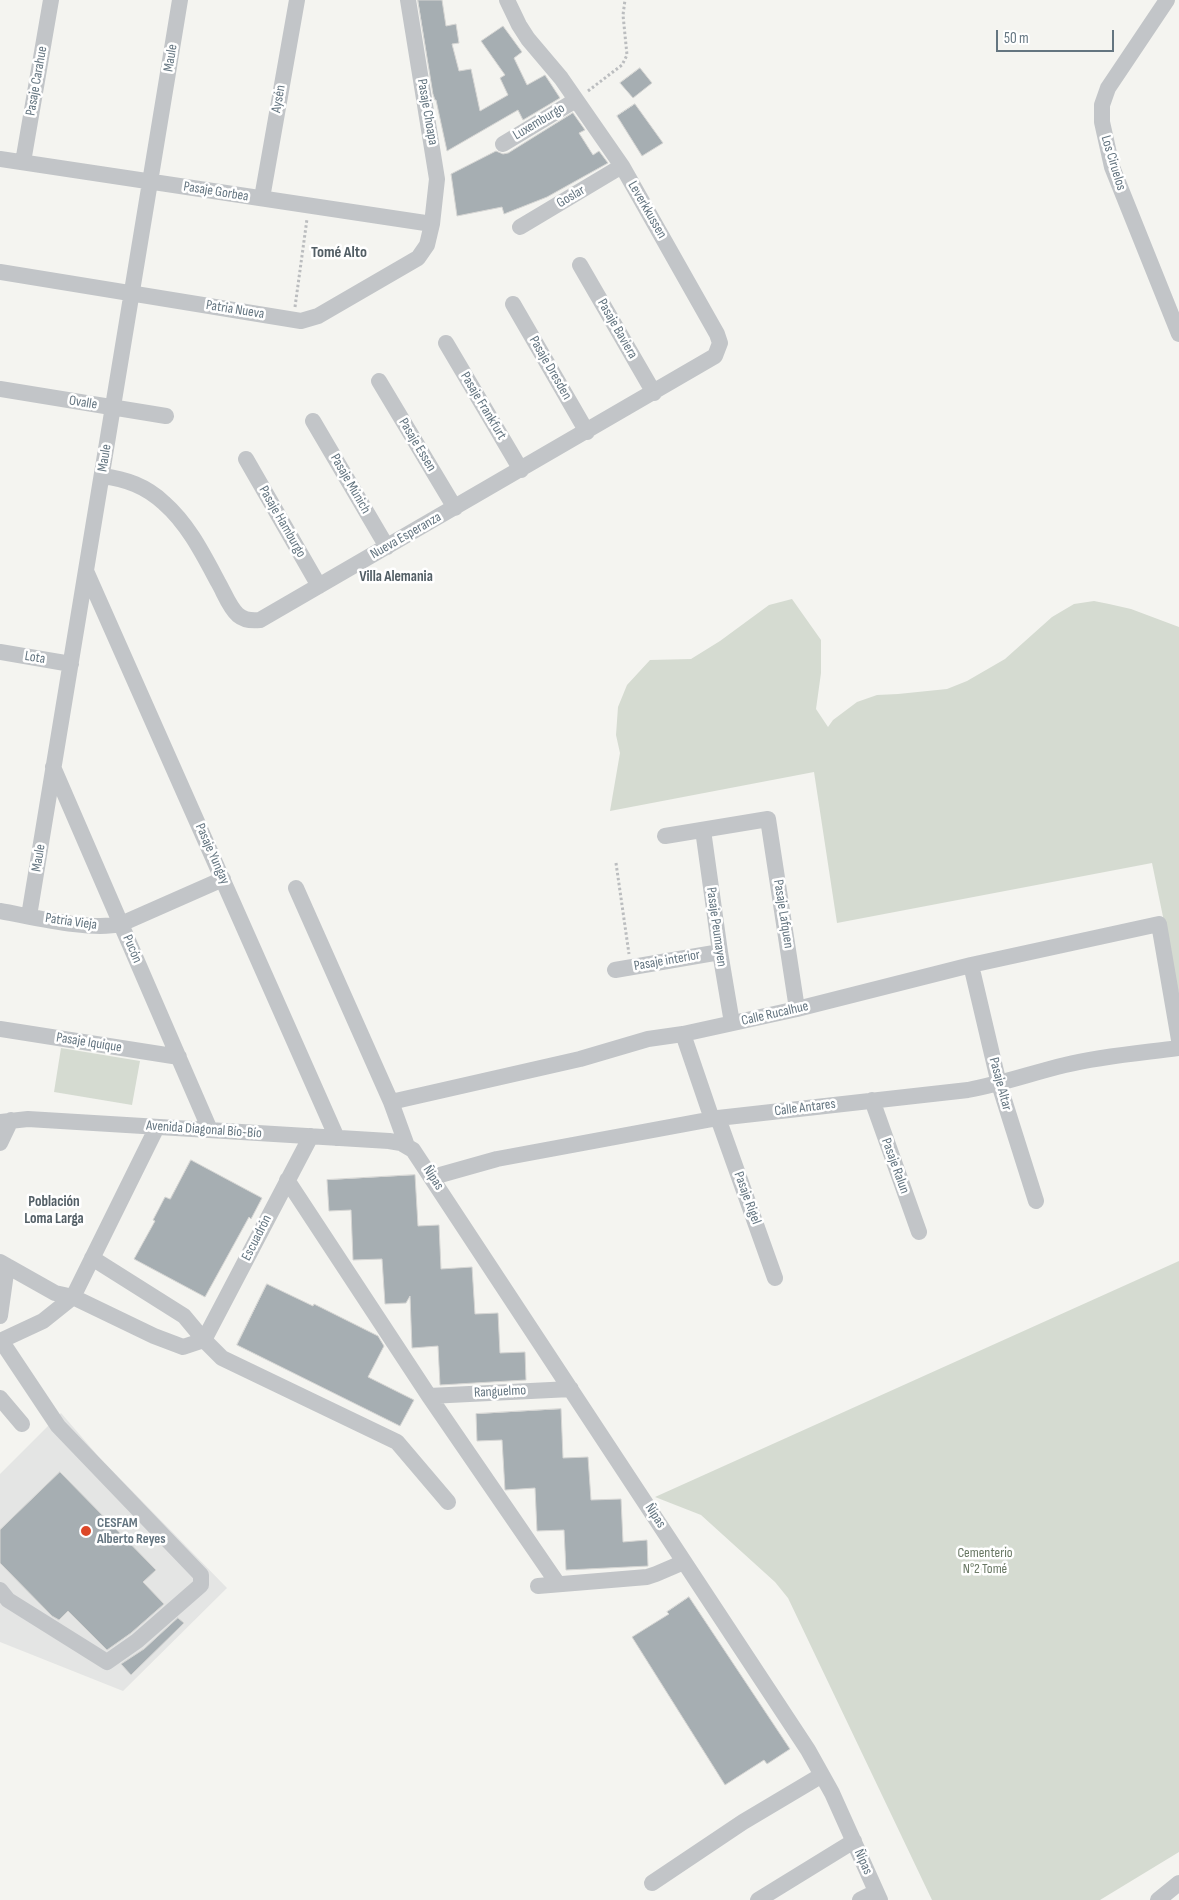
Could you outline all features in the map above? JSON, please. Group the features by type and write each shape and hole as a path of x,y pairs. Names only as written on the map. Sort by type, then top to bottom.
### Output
{"street":[{"name":"Pasaje Carahue","path":"23,162 51,0"},
{"name":"Maule","path":"29,916 180,0"},
{"name":"Aysén","path":"262,198 297,0"},
{"name":"Pasaje Choapa","path":"408,0 436,166 437,190 432,224"},
{"name":"Leverkkussen","path":"507,0 528,38 561,78 622,166 720,338 720,348"},
{"name":"Los Ciruelos","path":"1166,0 1108,88 1102,105 1102,122 1112,167 1179,334"},
{"name":"Luxemburgo","path":"503,144 576,100"},
{"name":"Pasaje Gorbea","path":"0,159 432,224"},
{"name":"Goslar","path":"520,227 622,166"},
{"name":"Patria Nueva","path":"0,272 294,320 307,320 318,316 418,258 426,249 432,224"},
{"name":"Pasaje Baviera","path":"580,265 654,393"},
{"name":"Pasaje Dresden","path":"513,304 587,432"},
{"name":"Pasaje Frankfurt","path":"446,343 521,470"},
{"name":"Nueva Esperanza","path":"102,476 135,483 165,503 194,540 234,611 245,619 260,620 712,360 720,348"},
{"name":"Pasaje Essen","path":"379,381 455,508"},
{"name":"Ovalle","path":"0,389 166,416"},
{"name":"Pasaje Múnich","path":"313,421 387,547"},
{"name":"Pasaje Hamburgo","path":"246,458 319,586"},
{"name":"Pasaje Yungay","path":"86,571 338,1138"},
{"name":"Lota","path":"0,652 71,664"},
{"name":"Pucón","path":"54,767 210,1130"},
{"name":"Pasaje Lafquen","path":"702,830 768,819 798,1009"},
{"path":"665,836 702,830"},
{"name":"Pasaje Peumayen","path":"702,830 732,1024"},
{"name":"Patria Vieja","path":"0,911 90,926 121,924 223,879"},
{"path":"296,888 391,1102 407,1146"},
{"name":"Calle Rucalhue","path":"391,1102 580,1059 648,1039 732,1024 971,965 1159,924 1179,1040"},
{"name":"Pasaje interior","path":"623,969 720,952"},
{"name":"Pasaje Altar","path":"971,965 999,1084 1036,1201"},
{"name":"Pasaje Iquique","path":"0,1029 179,1057"},
{"path":"683,1034 715,1118"},
{"name":"Calle Antares","path":"433,1177 497,1159 715,1118 968,1090 999,1084 1065,1065 1111,1056 1179,1048"},
{"name":"Pasaje Ralun","path":"872,1100 919,1232"},
{"name":"Pasaje Rigel","path":"715,1118 775,1278"},
{"name":"Avenida Diagonal Bío-Bío","path":"5,1121 28,1119 395,1141 407,1146"},
{"path":"0,1143 5,1121"},
{"path":"0,1590 8,1600 107,1662 137,1642 201,1585 201,1575 58,1426 4,1345 0,1343 43,1321 73,1298 157,1127"},
{"name":"Escuadrón","path":"204,1340 287,1180 312,1136"},
{"name":"Ñipas","path":"407,1146 418,1156 433,1177 808,1750 854,1841 878,1896"},
{"path":"287,1180 429,1396 558,1584"},
{"path":"92,1258 184,1316 222,1358 396,1442 448,1502"},
{"path":"0,1316 4,1264 55,1293 73,1298 154,1336 183,1347 204,1340"},
{"name":"Ranguelmo","path":"429,1396 571,1389"},
{"path":"0,1398 22,1424"},
{"path":"538,1586 647,1577 684,1562"},
{"path":"652,1883 743,1822 822,1775"},
{"path":"758,1900 854,1841"},
{"path":"1158,1900 1179,1883"},
{"path":"860,1900 878,1896"}],"path":[{"path":"576,100 622,65 627,55 624,15 625,0"},
{"path":"294,320 309,206"},
{"path":"616,863 623,969"}],"shaded area":[{"name":"CESFAM Alberto Reyes","path":"61,1413 99,1457 227,1588 123,1691 0,1642 0,1474"}],"green space":[{"path":"792,599 821,640 821,673 816,709 828,727 833,720 857,702 877,695 947,689 967,681 1005,659 1052,617 1074,604 1094,601 1109,604 1131,609 1179,627 1179,995 1152,863 837,923 814,772 610,811 620,753 616,735 618,707 627,685 650,660 691,659 720,641 769,605"},
{"path":"61,1048 140,1061 132,1105 54,1092"},
{"name":"Cementerio N°2 Tomé","path":"1179,1261 1179,1852 1100,1900 932,1900 788,1598 775,1582 701,1515 655,1497"}],"building":[{"path":"418,0 442,0 446,26 456,24 459,43 452,44 459,71 471,69 480,111 508,95 500,78 505,75 481,41 503,26 522,52 514,58 527,85 545,75 560,98 523,120 518,110 447,151 433,94"},
{"path":"640,68 652,83 633,98 620,83"},
{"path":"635,104 663,143 642,156 617,116"},
{"path":"573,113 585,130 579,133 593,155 599,151 608,163 547,197 504,214 502,207 457,216 451,174 496,151 503,154 508,153"},
{"path":"191,1160 262,1198 251,1219 249,1217 205,1297 134,1259 155,1221 153,1220 165,1197 170,1199"},
{"path":"415,1175 418,1226 439,1225 441,1269 472,1267 475,1314 498,1313 500,1353 525,1352 526,1380 440,1385 438,1346 412,1348 410,1296 406,1303 385,1304 382,1259 353,1260 351,1210 329,1211 327,1180"},
{"path":"267,1284 313,1306 314,1304 378,1336 384,1346 368,1377 414,1400 400,1426 237,1345"},
{"path":"561,1409 563,1458 588,1457 591,1500 621,1499 623,1542 647,1540 648,1566 566,1570 564,1530 537,1531 535,1488 505,1490 502,1440 477,1441 476,1414"},
{"path":"60,1472 156,1570 143,1582 164,1604 131,1633 107,1650 68,1611 59,1620 52,1616 0,1563 0,1530"},
{"path":"689,1597 790,1749 767,1764 764,1760 725,1785 632,1637 669,1614 667,1612"},
{"path":"178,1618 184,1623 131,1675 121,1664 144,1649"}],"place":[{"name":"CESFAM Alberto Reyes","path":"86,1531"}],"district":[{"name":"Tomé Alto","path":"339,253"},
{"name":"Villa Alemania","path":"396,577"},
{"name":"Población Loma Larga","path":"54,1210"}]}
